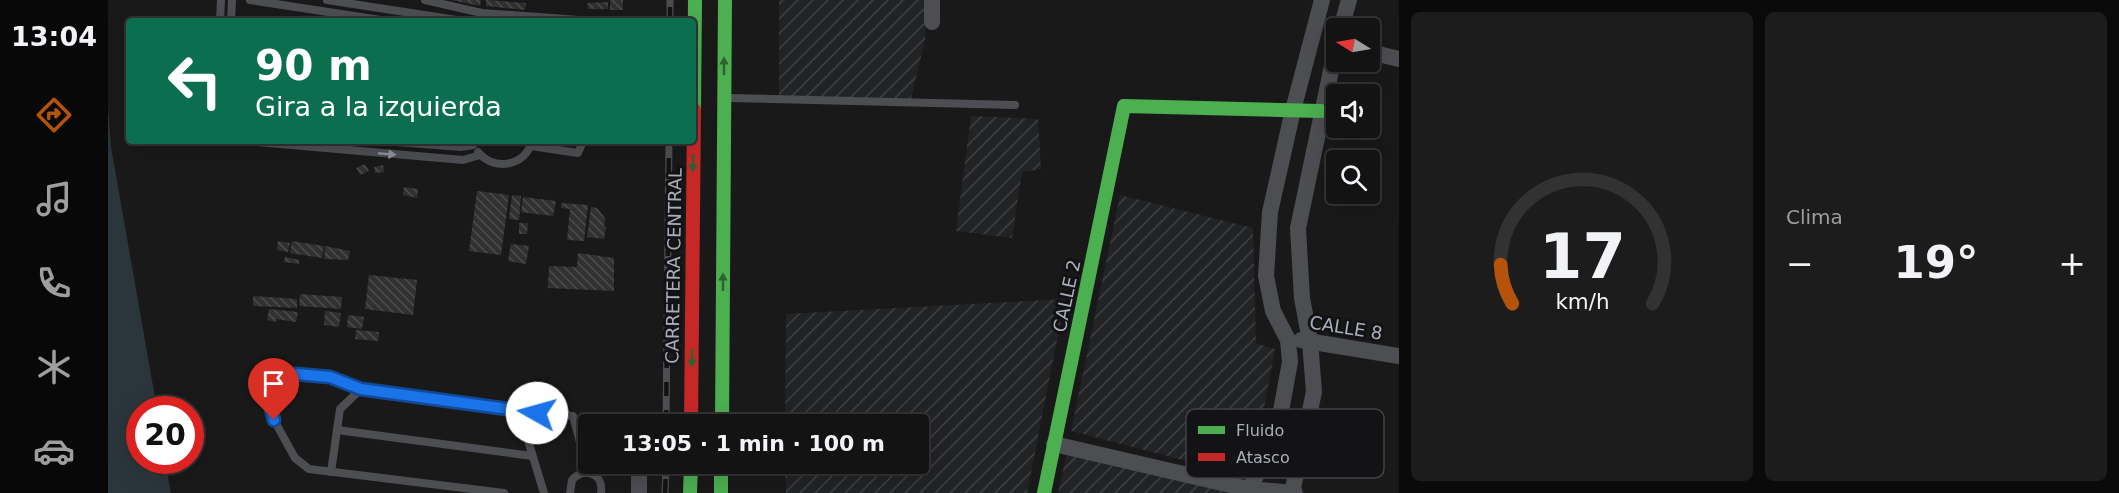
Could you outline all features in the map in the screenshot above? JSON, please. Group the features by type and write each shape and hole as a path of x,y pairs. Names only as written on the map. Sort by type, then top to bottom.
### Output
{"main road":[{"name":"CARRETERA CENTRAL","path":"694,18 695,0"},
{"path":"722,414 725,0"},
{"name":"CALLE 2","path":"1044,493 1124,106 1293,110"},
{"path":"1293,110 1322,111"},
{"name":"CARRETERA CENTRAL","path":"691,414 693,144"},
{"path":"690,493 691,474"},
{"path":"721,474 721,493"}],"street":[{"path":"932,0 932,22"},
{"path":"1281,409 1290,362 1288,340 1273,311 1266,276 1270,212 1293,110 1322,0"},
{"path":"1344,18 1349,0"},
{"path":"1380,54 1399,59"},
{"path":"1310,409 1314,392 1310,341 1302,298 1298,228 1331,72"},
{"name":"CALLE 8","path":"1288,340 1310,341 1399,356"},
{"path":"1054,444 1186,476"},
{"path":"639,474 639,493"},
{"path":"1194,478 1248,491 1293,493 1296,478"}],"lane":[{"path":"220,18 221,0"},
{"path":"231,18 232,0"},
{"path":"250,0 367,18"},
{"path":"327,0 444,18"},
{"path":"425,0 482,13 551,18"},
{"path":"724,98 1015,105"},
{"path":"279,144 463,160 480,155"},
{"path":"448,144 460,144"},
{"path":"474,144 480,155 490,162 501,165 514,163 524,156 530,144"},
{"path":"536,144 578,153 581,144"},
{"path":"504,493 309,470 295,458 274,420 269,404 272,388 281,376 296,374 330,377 361,389 573,417 578,435"},
{"path":"331,472 340,409 361,389"},
{"path":"519,411 544,493"},
{"path":"337,430 532,456"},
{"path":"570,493 572,480 579,474"},
{"path":"594,474 602,484 601,493"}],"shaded area":[{"path":"779,0 926,0 925,40 910,103 779,101"},
{"path":"108,107 111,147 155,396 126,396 126,474 167,474 171,493 108,493"},
{"path":"971,116 1038,119 1041,169 1022,172 1012,238 956,231"},
{"path":"1120,195 1253,228 1256,343 1275,349 1264,409 1186,409 1186,461 1071,431"},
{"path":"1065,299 1027,493 786,493 785,474 929,474 929,414 785,414 786,314"},
{"path":"1068,448 1224,489 1222,493 1058,493"}],"building":[{"path":"451,0 481,0 480,6"},
{"path":"486,0 526,3 525,10 486,6"},
{"path":"610,0 623,0 623,10 610,10"},
{"path":"608,2 608,9 588,9 587,3"},
{"path":"365,164 369,171 360,175 356,168"},
{"path":"383,165 384,172 375,173 374,167"},
{"path":"404,187 418,189 417,198 403,195"},
{"path":"477,191 509,195 501,255 469,251"},
{"path":"512,195 521,196 519,220 509,219"},
{"path":"523,197 556,201 553,216 521,212"},
{"path":"561,203 588,205 584,241 567,240 570,209 561,208"},
{"path":"591,207 597,208 605,218 604,239 587,237"},
{"path":"519,223 528,223 527,234 519,234"},
{"path":"278,241 290,243 288,252 277,250"},
{"path":"292,241 324,246 322,258 290,253"},
{"path":"511,244 529,246 526,264 508,261"},
{"path":"325,246 350,251 348,260 324,259"},
{"path":"578,253 614,258 614,291 548,288 549,266 577,267"},
{"path":"285,257 299,260 299,264 284,262"},
{"path":"369,275 417,280 413,315 365,309"},
{"path":"300,294 342,297 341,309 299,306"},
{"path":"253,296 297,299 297,308 253,306"},
{"path":"269,309 298,312 296,322 267,320"},
{"path":"325,311 341,313 339,327 324,325"},
{"path":"348,315 364,317 362,329 347,327"},
{"path":"356,330 379,332 378,341 355,339"}],"railway":[{"path":"670,0 670,18"},
{"path":"666,414 669,144"},
{"path":"665,493 666,474"}],"traffic: fast":[{"path":"695,0 695,18"},
{"path":"722,414 725,0"},
{"path":"1044,493 1124,106 1321,111"},
{"path":"690,493 691,474"},
{"path":"721,474 721,493"}],"traffic: jam":[{"path":"691,414 694,144"}],"route":[{"path":"274,420 269,404 272,388 281,376 296,374 330,377 361,389 537,413"}]}
